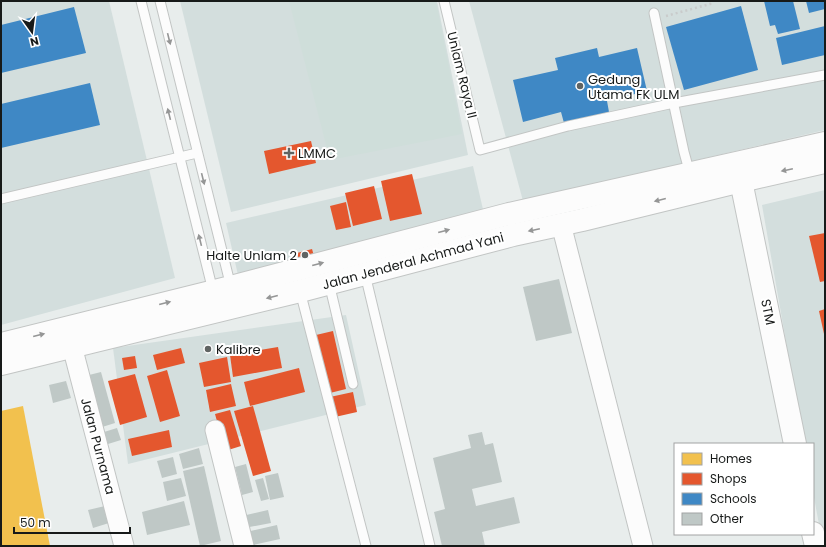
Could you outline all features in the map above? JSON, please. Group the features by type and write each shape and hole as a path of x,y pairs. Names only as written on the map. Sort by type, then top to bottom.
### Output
{"main road":[{"name":"Jalan Jenderal Achmad Yani","path":"1,364 365,274 511,225 578,198 690,175 825,143"},
{"name":"Jalan Jenderal Achmad Yani","path":"1,344 222,289 511,225 561,224 582,220 740,181 825,162"},
{"name":"STM","path":"740,181 795,443"},
{"path":"578,198 582,220"},
{"path":"813,535 816,546"}],"street":[{"path":"561,224 643,546"},
{"name":"Jalan Purnama","path":"72,346 124,546"},
{"path":"215,430 244,546"}],"lane":[{"path":"141,1 179,157 222,289"},
{"path":"160,1 197,153 222,289"},
{"name":"Unlam Raya II","path":"444,1 480,150 568,126 674,103"},
{"path":"655,16 690,175"},
{"path":"674,103 825,75"},
{"path":"1,199 197,153"},
{"path":"365,274 430,546"},
{"path":"329,283 352,384"},
{"path":"300,290 366,546"}],"path":[{"path":"655,16 695,8 710,4 713,1"}],"shaded area":[{"path":"1,1 109,1 175,278 1,325"},
{"path":"180,1 437,1 468,155 231,212"},
{"path":"289,1 436,1 462,134 330,160"},
{"path":"469,1 825,1 825,130 523,201"},
{"path":"473,166 485,218 238,275 226,223"},
{"path":"825,190 825,546 823,546 814,497 814,443 804,443 762,205"},
{"path":"346,315 366,405 128,464 113,348"}],"building: Homes":[{"path":"23,406 50,546 1,546 1,411"}],"building: Shops":[{"path":"311,141 316,163 269,174 264,151"},
{"path":"412,174 422,214 390,221 381,181"},
{"path":"374,186 382,219 353,226 345,193"},
{"path":"346,202 351,227 336,230 330,206"},
{"path":"825,233 825,281 820,282 809,236"},
{"name":"Halte Unlam 2","path":"312,249 314,256 299,260 297,253"},
{"path":"825,309 825,334 824,334 819,311"},
{"path":"333,331 346,389 330,393 316,335"},
{"path":"278,347 282,368 233,377 230,355"},
{"path":"181,348 185,363 157,370 153,355"},
{"path":"135,356 137,368 124,370 122,358"},
{"path":"227,357 231,382 204,387 199,363"},
{"path":"299,368 305,392 250,406 244,382"},
{"path":"167,370 180,416 160,422 147,376"},
{"path":"135,374 147,417 120,425 108,381"},
{"path":"231,384 236,406 210,412 206,390"},
{"path":"353,392 357,412 335,417 330,397"},
{"path":"253,406 271,471 253,476 234,411"},
{"path":"230,410 241,446 225,451 215,414"},
{"path":"169,430 172,447 132,456 128,439"}],"building: Schools":[{"path":"764,1 793,1 800,29 778,34 775,25 770,26"},
{"path":"806,1 825,1 825,9 809,13"},
{"path":"741,6 758,70 684,90 666,27"},
{"path":"74,7 86,53 1,73 1,25"},
{"path":"825,26 825,55 782,65 776,38"},
{"name":"Gedung Utama FK ULM","path":"597,48 599,57 637,48 647,91 607,101 609,112 564,123 561,112 523,122 513,80 558,70 555,58"},
{"path":"90,83 100,125 1,148 1,104"}],"building: Other":[{"path":"559,279 572,333 536,341 523,287"},
{"path":"101,372 115,423 99,428 85,376"},
{"path":"66,381 71,398 53,403 49,385"},
{"path":"117,428 121,440 108,444 104,432"},
{"path":"482,432 485,445 493,443 502,482 472,489 476,506 514,497 520,523 482,532 485,546 442,546 434,512 445,509 433,458 471,448 468,435"},
{"path":"199,448 203,464 183,469 179,454"},
{"path":"173,457 177,474 162,478 157,461"},
{"path":"246,464 253,492 242,495 235,467"},
{"path":"204,466 221,541 200,546 183,471"},
{"path":"278,473 284,497 270,500 265,476"},
{"path":"181,478 186,496 167,501 163,482"},
{"path":"263,478 269,499 261,501 255,480"},
{"path":"184,501 190,525 147,535 142,512"},
{"path":"105,506 109,523 93,528 88,510"},
{"path":"268,510 271,523 244,528 242,516"},
{"path":"277,525 280,539 249,546 246,532"}],"place":[{"name":"Gedung Utama FK ULM","path":"580,86"},
{"name":"LMMC","path":"289,153"},
{"name":"Halte Unlam 2","path":"305,255"},
{"name":"Kalibre","path":"208,349"}]}
